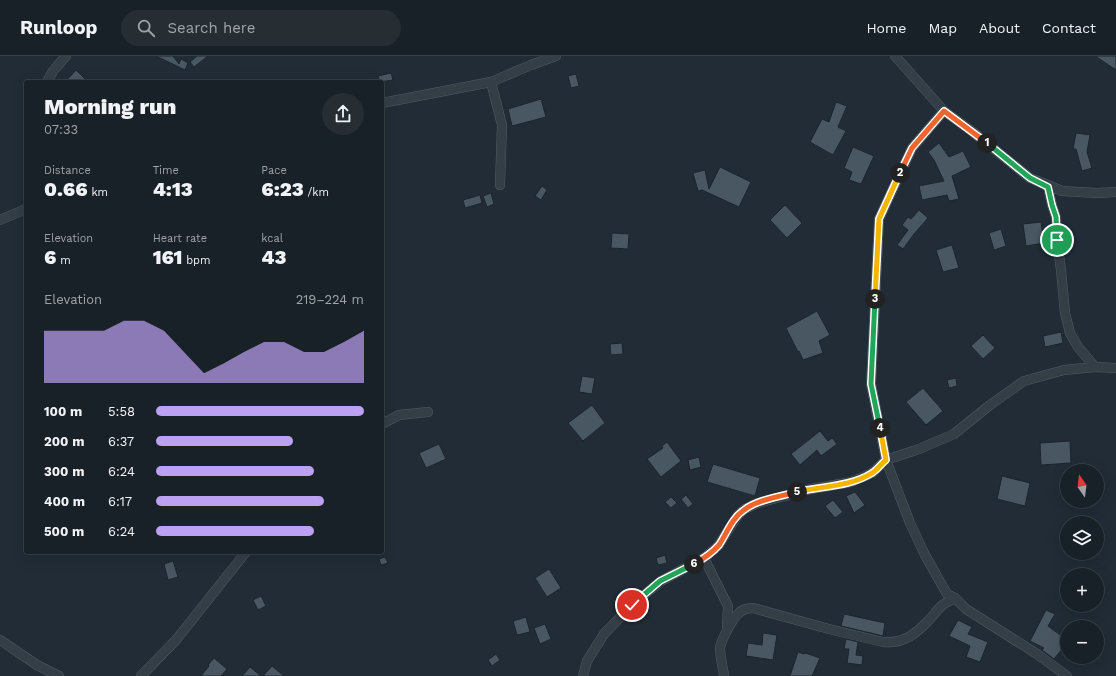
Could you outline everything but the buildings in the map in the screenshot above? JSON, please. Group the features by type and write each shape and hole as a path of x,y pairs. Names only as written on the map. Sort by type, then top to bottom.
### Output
{"street":[{"path":"48,80 53,71 66,56"},
{"path":"384,103 491,82 530,65 556,56"},
{"path":"895,56 944,111 973,132 1030,178 1048,187 1062,191 1097,193 1116,192"},
{"path":"491,82 502,125 500,185"},
{"path":"944,111 912,148 879,219 871,384 886,460 910,523 925,555 947,594 955,598 966,610 1037,654 1067,676"},
{"path":"1048,187 1056,217 1057,240 1066,320 1070,333 1078,347 1095,367"},
{"path":"0,220 24,210"},
{"path":"583,676 587,661 604,634 632,605 660,581 704,558 718,546 738,515 745,509 758,503 811,489 851,482 872,473 886,460 919,449 954,434 990,405 1024,381 1064,370 1095,367 1116,368"},
{"path":"384,423 399,415 428,412"},
{"path":"141,676 176,640 244,554"},
{"path":"704,558 728,606 727,633"},
{"path":"724,676 720,650 721,645 733,620 738,613 743,610 753,608 883,642 899,642 909,638 928,622 944,604 955,598"},
{"path":"0,640 37,665 59,676"}],"route":[{"path":"632,605 660,581 704,558 718,546 738,515 745,509 758,503 811,489 851,482 872,473 886,460 871,384 879,219 912,148 944,111 973,132 1030,178 1048,187 1056,217 1057,240"}]}
